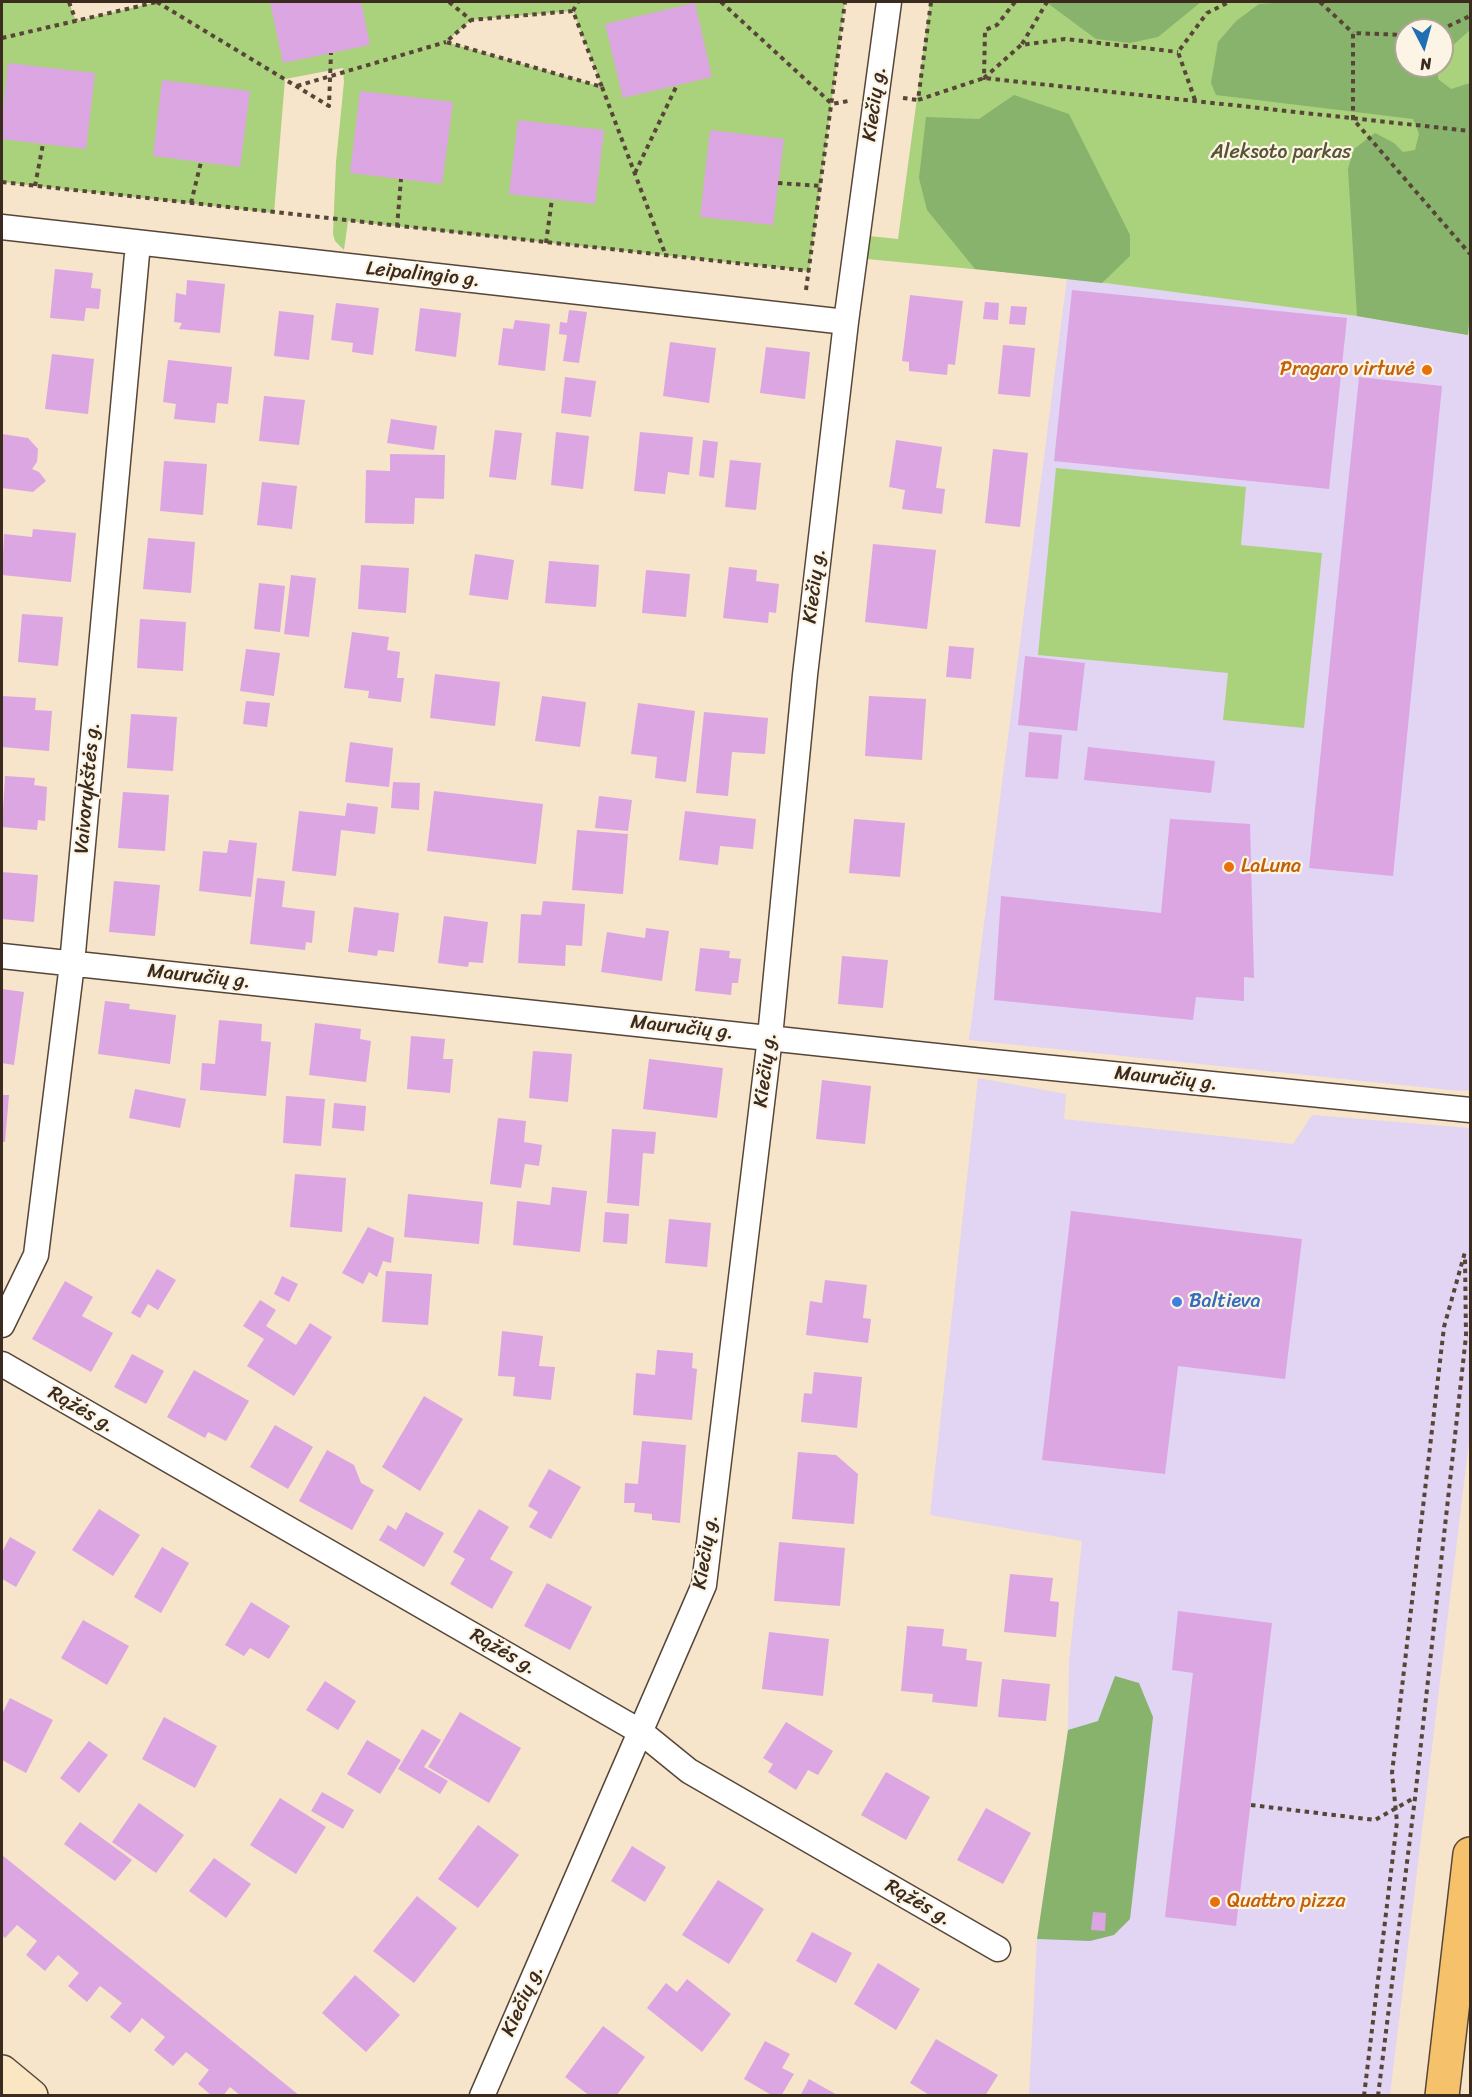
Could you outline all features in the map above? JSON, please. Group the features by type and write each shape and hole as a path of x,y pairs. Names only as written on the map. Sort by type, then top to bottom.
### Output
{"main road":[{"path":"1442,2096 1470,1854"}],"street":[{"name":"Kiečių g.","path":"482,2096 704,1585 770,1037 805,675 846,322 889,2"},
{"name":"Leipalingio g.","path":"2,227 846,322"},
{"name":"Vaivorykštės g.","path":"2,1325 36,1255 72,964 138,243"},
{"name":"Mauručių g.","path":"2,956 983,1061 1470,1110"},
{"name":"Rąžės g.","path":"2,1364 641,1732 689,1771 998,1948"},
{"path":"2,2072 31,2096"}],"path":[{"path":"69,2 76,21"},
{"path":"2,38 157,2 329,106 331,53"},
{"path":"449,2 471,20"},
{"path":"578,2 573,11 666,256"},
{"path":"721,2 832,104"},
{"path":"802,318 845,2"},
{"path":"931,2 918,100 984,78 1021,45 1047,2"},
{"path":"984,78 986,30 998,25 1015,2"},
{"path":"1178,52 1208,13 1229,2"},
{"path":"1320,2 1353,33 1394,35"},
{"path":"297,86 446,42 471,20 573,11"},
{"path":"1454,23 1470,16"},
{"path":"1353,33 1353,119 1470,254"},
{"path":"1021,45 1065,39 1178,52"},
{"path":"446,42 602,87"},
{"path":"1178,52 1195,100"},
{"path":"984,78 1470,132"},
{"path":"635,173 677,85"},
{"path":"36,186 43,144"},
{"path":"191,203 201,162"},
{"path":"397,226 401,179"},
{"path":"2,182 809,271"},
{"path":"778,183 821,186"},
{"path":"546,243 552,199"},
{"path":"1364,2096 1397,1822 1392,1773 1444,1327 1465,1252 1466,1336 1378,2096"},
{"path":"1251,1805 1375,1820 1414,1798"}],"shaded area":[{"path":"1067,278 1357,316 1468,335 1470,311 1470,1090 1460,1091 969,1040"},
{"path":"978,1078 1066,1094 1064,1119 1293,1144 1312,1115 1470,1128 1470,1433 1390,2095 1029,2095 1037,1939 1068,1730 1069,1662 1082,1541 930,1515"}],"green space":[{"path":"2,2 69,2 76,21 157,2 845,2 809,271 348,221 344,250 335,241 333,234 336,162 344,82 343,68 285,79 274,213 2,182","holes":["573,11 602,87 446,42 471,20"]},
{"name":"Aleksoto parkas","path":"930,2 1470,2 1470,311 1468,335 1357,316 1067,278 867,259 869,236 898,239"},
{"path":"1046,2 1201,2 1158,37 1130,43 1096,39"},
{"path":"1470,2 1470,30 1454,44 1454,18 1394,18 1394,78 1438,78 1451,89 1470,83 1470,311 1468,335 1357,316 1348,169 1354,149 1375,133 1394,143 1403,152 1415,150 1419,134 1413,119 1216,95 1211,83 1218,42 1236,21 1259,4"},
{"path":"1014,95 1069,114 1130,235 1130,256 1102,283 975,269 927,210 919,178 926,117 979,119"},
{"path":"1056,468 1246,487 1241,545 1322,553 1304,728 1223,720 1228,673 1038,655"},
{"path":"1115,1676 1139,1683 1153,1717 1130,1919 1114,1935 1090,1941 1037,1939 1068,1730 1098,1721"}],"building":[{"path":"270,2 361,2 370,45 283,63"},
{"path":"695,3 712,77 623,98 605,24"},
{"path":"8,63 95,73 86,149 2,139"},
{"path":"162,80 250,91 240,167 153,156"},
{"path":"360,91 453,102 442,184 350,173"},
{"path":"518,120 604,130 595,204 509,194"},
{"path":"710,130 784,139 773,225 700,217"},
{"path":"55,269 93,273 91,288 101,289 99,309 86,308 84,321 50,318"},
{"path":"187,280 225,284 220,333 179,329 182,323 174,322 176,293 186,295"},
{"path":"1072,290 1347,318 1329,489 1054,461"},
{"path":"910,295 963,301 955,365 948,364 947,375 909,371 909,362 902,361"},
{"path":"985,302 999,303 998,320 983,319"},
{"path":"336,303 379,308 373,355 352,352 353,343 331,340"},
{"path":"1011,306 1027,307 1025,325 1009,324"},
{"path":"420,308 461,313 456,357 415,351"},
{"path":"569,310 587,312 579,363 563,361 567,335 559,334 560,322 567,323"},
{"path":"279,311 314,315 309,360 274,356"},
{"path":"515,320 550,324 545,371 498,365 503,328 513,329"},
{"path":"670,342 716,348 709,403 663,396"},
{"path":"1003,345 1035,348 1030,397 998,394"},
{"path":"766,347 810,352 805,399 760,393"},
{"path":"52,354 94,359 88,414 45,409"},
{"path":"168,360 232,367 228,404 217,403 215,423 174,419 176,404 163,402"},
{"path":"565,377 596,381 591,417 561,413"},
{"path":"1359,377 1442,386 1393,876 1309,868"},
{"path":"264,396 305,400 299,445 259,441"},
{"path":"391,419 437,426 434,450 387,443"},
{"path":"495,430 522,433 516,480 489,477"},
{"path":"556,432 589,436 583,489 551,485"},
{"path":"640,432 693,437 689,475 668,472 665,494 634,491"},
{"path":"2,434 28,438 38,449 37,462 32,469 39,472 46,481 33,492 2,488"},
{"path":"703,440 718,442 714,478 699,476"},
{"path":"896,440 942,447 936,488 945,489 942,514 902,509 905,490 889,487"},
{"path":"993,449 1028,453 1020,527 985,523"},
{"path":"390,454 445,455 444,499 415,498 414,524 365,523 366,470 390,471"},
{"path":"730,460 761,463 756,510 725,507"},
{"path":"164,461 207,464 203,515 160,511"},
{"path":"262,482 297,486 292,529 257,525"},
{"path":"33,529 76,533 71,582 2,575 4,534 32,537"},
{"path":"148,538 195,542 191,593 143,589"},
{"path":"873,544 936,550 927,629 865,622"},
{"path":"475,554 514,560 508,600 469,595"},
{"path":"549,561 599,565 596,607 545,603"},
{"path":"361,565 409,568 406,613 358,609"},
{"path":"729,567 757,570 756,581 779,584 776,613 769,612 768,623 723,618"},
{"path":"646,570 690,574 686,617 642,613"},
{"path":"291,575 316,578 309,637 284,634"},
{"path":"259,583 285,586 280,632 254,629"},
{"path":"22,614 63,617 58,666 18,662"},
{"path":"140,619 186,622 183,671 137,668"},
{"path":"352,632 389,637 387,650 400,652 397,678 404,678 401,702 368,698 369,691 344,688"},
{"path":"949,646 974,648 971,679 946,677"},
{"path":"246,649 280,653 274,696 240,691"},
{"path":"1025,656 1085,663 1077,731 1018,725"},
{"path":"435,674 500,682 495,726 430,718"},
{"path":"2,696 36,698 35,710 52,711 49,751 2,747"},
{"path":"542,696 586,702 580,747 535,741"},
{"path":"869,696 926,699 922,760 865,756"},
{"path":"246,701 270,703 267,727 243,724"},
{"path":"638,703 695,711 686,782 655,778 657,757 631,754"},
{"path":"704,712 768,718 765,754 732,752 728,796 696,793"},
{"path":"131,714 177,717 173,771 127,768"},
{"path":"1029,732 1062,735 1058,779 1025,777"},
{"path":"350,742 393,748 389,787 345,782"},
{"path":"1088,747 1215,761 1211,793 1084,780"},
{"path":"5,776 35,778 34,785 47,787 45,821 38,820 37,830 2,827"},
{"path":"393,782 420,783 419,810 391,808"},
{"path":"434,791 543,804 536,864 427,851"},
{"path":"123,792 169,795 165,851 118,848"},
{"path":"599,796 632,800 628,831 595,828"},
{"path":"347,803 378,807 375,834 341,830 336,876 292,871 299,811 345,816"},
{"path":"685,811 756,819 753,849 720,846 718,865 679,860"},
{"path":"854,819 905,823 900,877 849,873"},
{"path":"1170,819 1250,824 1254,978 1244,977 1244,1001 1196,997 1193,1020 994,1000 1001,896 1161,913"},
{"path":"577,830 628,834 623,894 572,890"},
{"path":"229,840 257,843 251,897 199,891 203,851 227,853"},
{"path":"2,872 38,875 34,922 2,919"},
{"path":"257,878 285,881 282,907 315,911 312,943 306,942 305,950 250,944"},
{"path":"114,881 160,885 155,936 109,932"},
{"path":"543,901 585,904 582,946 566,945 565,966 518,963 521,914 541,915"},
{"path":"354,907 399,913 394,952 378,950 377,956 348,952"},
{"path":"444,916 488,922 483,963 469,962 468,967 438,963"},
{"path":"646,928 669,931 662,981 601,972 607,932 645,938"},
{"path":"700,948 730,951 729,958 741,959 738,983 732,983 731,995 695,991"},
{"path":"842,956 888,960 883,1008 838,1004"},
{"path":"2,989 24,992 14,1065 2,1063"},
{"path":"105,1001 130,1004 129,1009 176,1015 170,1064 98,1054"},
{"path":"219,1020 262,1024 261,1041 271,1042 266,1096 200,1090 202,1063 215,1064"},
{"path":"315,1023 361,1029 360,1039 371,1041 366,1082 309,1075"},
{"path":"411,1036 445,1039 443,1059 453,1059 450,1093 407,1089"},
{"path":"533,1051 572,1054 568,1102 529,1098"},
{"path":"649,1059 723,1068 717,1118 643,1109"},
{"path":"822,1080 871,1086 865,1144 816,1139"},
{"path":"135,1089 186,1099 180,1128 129,1118"},
{"path":"2,1095 9,1095 5,1142 2,1142"},
{"path":"286,1096 325,1099 321,1146 283,1143"},
{"path":"334,1103 366,1106 364,1131 332,1128"},
{"path":"498,1118 526,1121 524,1142 542,1145 539,1166 525,1164 521,1188 490,1184"},
{"path":"612,1129 656,1132 654,1154 643,1153 639,1206 607,1203"},
{"path":"295,1174 346,1178 342,1232 290,1227"},
{"path":"552,1187 587,1191 580,1252 513,1245 517,1201 550,1205"},
{"path":"408,1194 483,1202 479,1244 404,1237"},
{"name":"Baltieva","path":"1071,1211 1302,1239 1285,1379 1178,1366 1165,1474 1042,1460"},
{"path":"605,1212 629,1214 627,1244 603,1242"},
{"path":"669,1219 711,1223 707,1267 665,1263"},
{"path":"368,1227 394,1238 391,1263 383,1261 377,1277 369,1272 363,1284 342,1273"},
{"path":"157,1269 176,1280 158,1310 148,1304 140,1318 131,1313"},
{"path":"386,1271 432,1274 428,1325 382,1322"},
{"path":"282,1276 298,1284 289,1302 274,1294"},
{"path":"825,1280 867,1285 863,1318 871,1319 868,1343 806,1335 810,1301 822,1303"},
{"path":"65,1281 93,1297 82,1316 113,1333 91,1372 32,1339"},
{"path":"260,1300 276,1310 266,1326 296,1345 310,1323 332,1337 294,1396 247,1366 264,1339 243,1326"},
{"path":"502,1331 543,1336 539,1366 555,1367 551,1400 513,1396 515,1377 498,1376"},
{"path":"657,1350 693,1353 692,1368 697,1369 692,1420 633,1415 636,1373 655,1375"},
{"path":"132,1354 164,1371 146,1404 114,1387"},
{"path":"194,1370 249,1401 226,1441 208,1432 205,1438 167,1417"},
{"path":"814,1372 862,1377 857,1428 801,1422 804,1393 812,1394"},
{"path":"424,1396 463,1419 420,1491 382,1467"},
{"path":"275,1425 313,1447 288,1489 250,1467"},
{"path":"642,1441 686,1445 680,1523 652,1520 652,1514 634,1512 635,1503 624,1503 625,1483 638,1484"},
{"path":"327,1450 354,1465 361,1483 374,1490 352,1530 299,1501"},
{"path":"798,1452 836,1455 858,1474 854,1524 792,1519"},
{"path":"549,1469 581,1487 551,1539 529,1527 538,1512 528,1506"},
{"path":"99,1509 140,1535 113,1576 72,1550"},
{"path":"479,1509 509,1527 490,1559 513,1572 492,1609 450,1584 465,1559 453,1552"},
{"path":"406,1512 444,1533 424,1567 379,1540 388,1525 396,1530"},
{"path":"10,1537 36,1552 16,1587 2,1579 2,1552"},
{"path":"779,1542 845,1548 840,1606 774,1601"},
{"path":"162,1547 189,1563 161,1613 134,1597"},
{"path":"1010,1574 1053,1578 1050,1601 1059,1602 1056,1637 1004,1632"},
{"path":"547,1583 592,1607 570,1650 524,1626"},
{"path":"251,1602 290,1626 269,1659 250,1648 244,1656 225,1645"},
{"path":"1178,1611 1272,1623 1236,1926 1165,1917 1193,1673 1172,1670"},
{"path":"83,1620 129,1646 107,1685 61,1658"},
{"path":"907,1626 944,1629 942,1646 967,1649 966,1660 982,1662 977,1707 932,1702 933,1694 901,1691"},
{"path":"769,1632 829,1639 823,1696 762,1689"},
{"path":"1002,1679 1050,1684 1046,1721 998,1717"},
{"path":"325,1681 356,1701 338,1730 306,1710"},
{"path":"10,1698 53,1720 26,1773 2,1760 2,1714"},
{"path":"460,1712 521,1748 489,1803 428,1767"},
{"path":"164,1717 217,1746 195,1788 142,1759"},
{"path":"786,1722 833,1751 818,1775 808,1770 796,1790 768,1772 773,1764 763,1758"},
{"path":"422,1729 441,1740 424,1767 448,1781 440,1794 398,1769"},
{"path":"367,1740 401,1760 380,1794 347,1774"},
{"path":"89,1741 108,1755 79,1793 60,1778"},
{"path":"886,1772 930,1797 906,1840 861,1815"},
{"path":"322,1792 354,1810 343,1829 311,1811"},
{"path":"280,1798 326,1827 296,1874 250,1845"},
{"path":"139,1803 184,1835 156,1873 112,1842"},
{"path":"986,1808 1031,1833 1003,1884 957,1860"},
{"path":"80,1822 132,1860 115,1881 64,1844"},
{"path":"478,1825 519,1855 478,1908 438,1879"},
{"path":"632,1846 666,1867 645,1902 611,1881"},
{"path":"2,1855 300,2096 241,2096 230,2087 223,2096 212,2096 198,2084 209,2070 186,2052 173,2066 154,2050 165,2037 142,2018 130,2033 110,2017 122,2003 100,1986 87,2002 68,1986 79,1973 58,1955 45,1971 26,1955 37,1941 17,1925 5,1938 2,1935"},
{"path":"214,1858 251,1884 226,1918 189,1891"},
{"path":"718,1880 764,1909 729,1964 682,1935"},
{"path":"417,1896 457,1928 414,1983 373,1951"},
{"path":"1093,1912 1106,1913 1105,1931 1091,1930"},
{"path":"812,1932 852,1953 836,1983 796,1961"},
{"path":"878,1963 920,1989 896,2030 854,2004"},
{"path":"355,1975 400,2015 366,2052 322,2013"},
{"path":"687,1979 731,2014 702,2052 647,2008 666,1983 677,1992"},
{"path":"603,2026 645,2057 616,2096 590,2096 565,2077"},
{"path":"936,2039 998,2075 985,2096 931,2096 910,2083"},
{"path":"765,2041 790,2054 782,2068 794,2074 781,2096 773,2096 744,2079"},
{"path":"809,2079 839,2096 800,2096"}],"place":[{"name":"Pragaro virtuvė","path":"1427,370"},
{"name":"LaLuna","path":"1229,867"},
{"name":"Baltieva","path":"1177,1302"},
{"name":"Quattro pizza","path":"1215,1902"}]}
